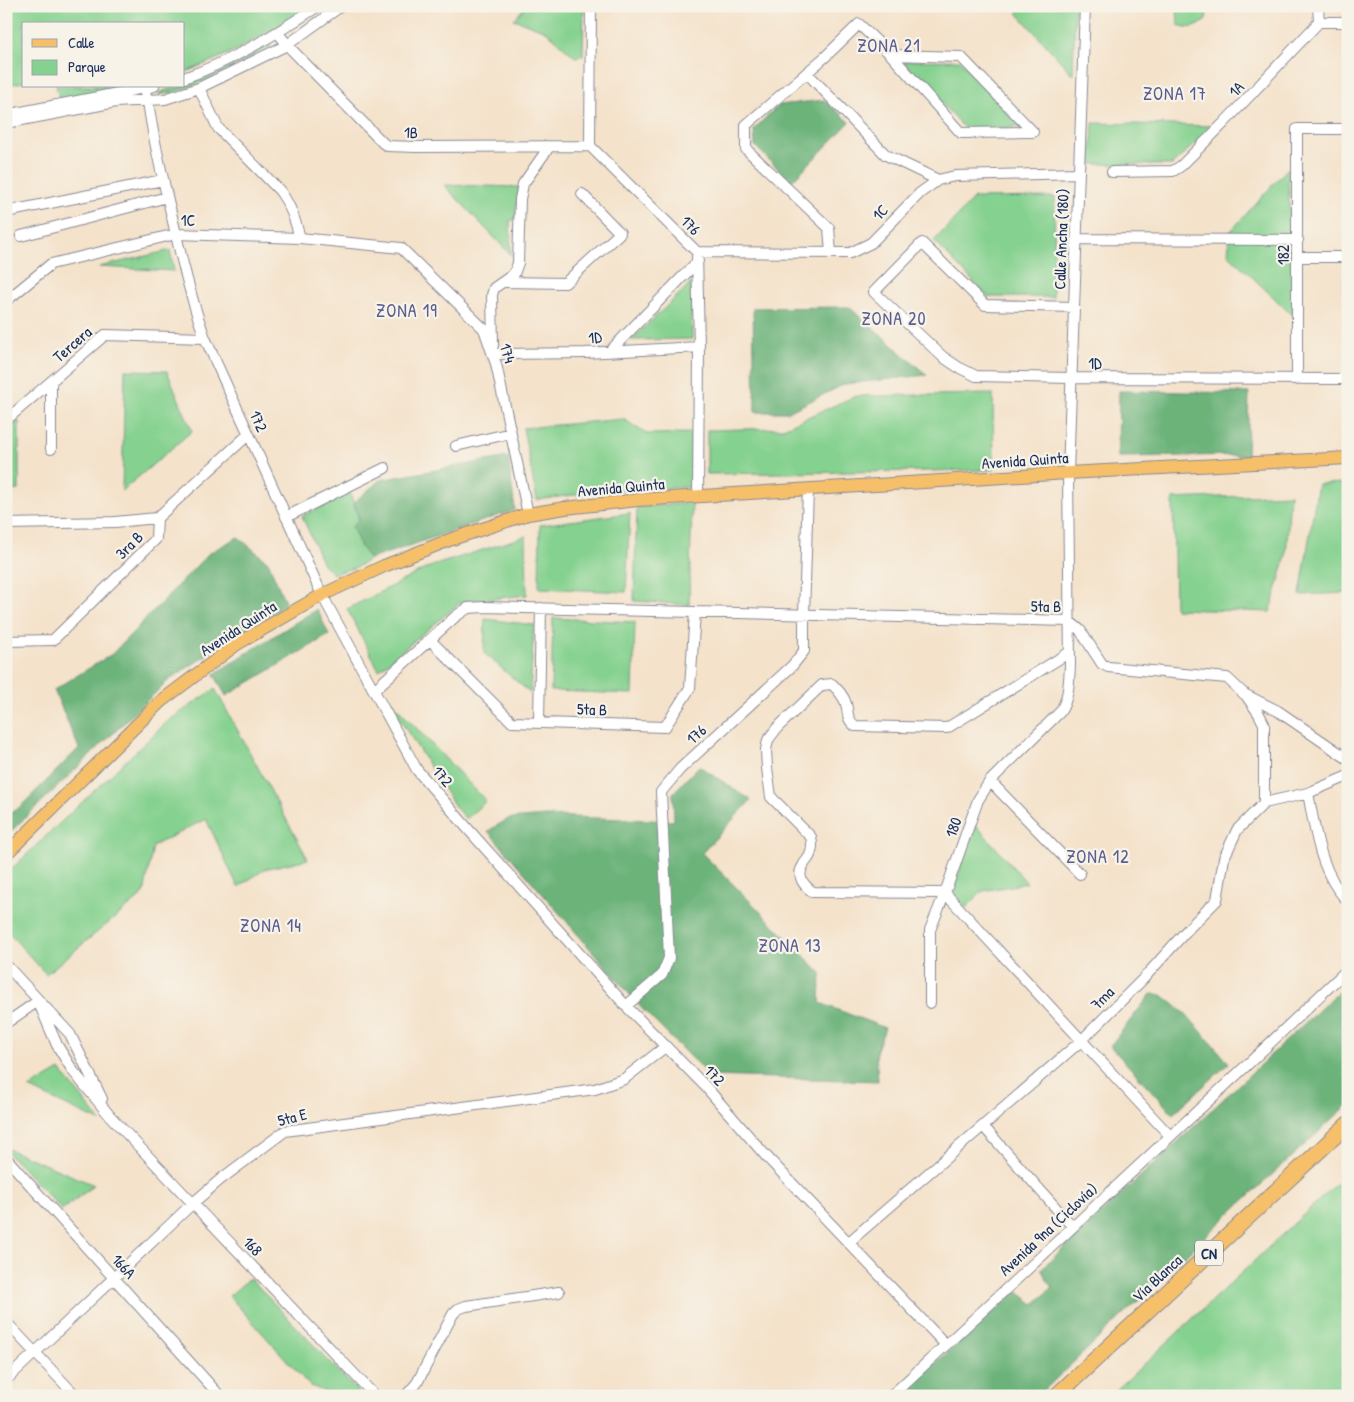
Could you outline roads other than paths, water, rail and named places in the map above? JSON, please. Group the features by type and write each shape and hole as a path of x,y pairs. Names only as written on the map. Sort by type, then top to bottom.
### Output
{"highway":[{"name":"Vía Blanca","path":"1056,1396 1348,1124"}],"main road":[{"name":"Avenida Quinta","path":"6,854 160,702 237,644 322,595 384,566 452,539 528,514 638,500 1068,473 1348,458"}],"street":[{"path":"185,78 278,33 318,6"},
{"path":"6,123 116,102 148,101 165,98 199,88 287,45 342,6"},
{"path":"590,146 591,6"},
{"name":"Calle Ancha (180)","path":"1068,473 1085,6"},
{"path":"1318,6 1319,22 1348,22"},
{"name":"1A","path":"1112,172 1173,171 1182,166 1319,22"},
{"path":"831,253 829,228 746,149 746,126 807,73 859,24 891,55 961,133 1033,132 961,57 891,55"},
{"name":"1B","path":"278,33 287,45 388,146 590,146"},
{"path":"807,73 886,154 938,180"},
{"path":"6,115 149,88"},
{"name":"172","path":"149,88 148,101 163,180 195,310 205,338 322,595 417,770 626,1006 705,1086 765,1155 946,1345"},
{"path":"199,88 218,128 280,191 288,202 294,214 300,238"},
{"name":"182","path":"1297,380 1297,129 1348,129"},
{"name":"176","path":"590,146 697,257 699,347 698,497"},
{"path":"493,354 492,295 494,288 514,274 518,263 520,199 523,184 549,147"},
{"name":"1C","path":"697,257 850,253 870,243 920,193 938,180 955,176 1079,173"},
{"path":"6,212 163,180"},
{"path":"505,282 565,283 620,233 582,194"},
{"path":"21,236 167,197"},
{"name":"1C","path":"6,301 51,264 176,234 300,238 386,246"},
{"path":"1076,239 1298,240"},
{"name":"1D","path":"1074,307 984,305 922,243 874,292 943,357 976,376 1348,379"},
{"name":"174","path":"386,246 400,248 484,329 493,354 528,514"},
{"path":"611,350 697,257"},
{"path":"1298,257 1348,257"},
{"name":"Tercera","path":"6,420 105,335 205,338"},
{"name":"1D","path":"493,354 586,353 611,350 699,347"},
{"path":"51,382 51,449"},
{"path":"456,446 511,433"},
{"name":"3ra B","path":"6,641 53,640 156,539 157,518 248,435"},
{"path":"286,517 385,468"},
{"name":"180","path":"930,1003 930,930 978,800 990,780 1060,712 1066,703 1070,652 1068,473"},
{"name":"176","path":"626,1006 662,975 669,958 661,792 680,769 792,666 804,651 808,489"},
{"path":"6,524 115,522 157,518"},
{"name":"5ta B","path":"374,690 456,616 468,608 541,608 1069,622 1080,630 1102,664 1108,667 1227,678 1244,694 1278,711 1348,759"},
{"path":"539,722 541,608"},
{"name":"5ta B","path":"430,640 512,722 665,727 690,688 695,612"},
{"path":"1070,652 947,728 855,726 849,720 846,704 840,692 832,684 822,685 776,728 768,740 766,750 771,797 811,836 812,852 801,867 800,873 806,887 813,892 945,892 1170,1136"},
{"path":"1244,694 1264,724 1264,803 1308,793 1348,776"},
{"path":"990,780 1080,874"},
{"path":"1308,793 1314,829 1327,872 1348,901"},
{"name":"7ma","path":"849,1242 1081,1040 1144,978 1188,928 1217,900 1224,858 1237,830 1264,803"},
{"name":"168","path":"6,965 70,1034 110,1116"},
{"name":"Avenida 9na (Ciclovía)","path":"891,1396 1348,969"},
{"path":"6,1022 38,1001"},
{"name":"168","path":"38,1001 57,1045 73,1071 110,1116 374,1396"},
{"name":"5ta E","path":"6,1380 193,1203 284,1131 595,1089 624,1079 665,1047"},
{"path":"983,1126 1072,1226"},
{"name":"166A","path":"6,1158 220,1396"},
{"path":"406,1396 417,1383 453,1314 458,1309 466,1306 559,1292"},
{"path":"6,1322 76,1396"}],"district":[{"name":"ZONA 21","path":"889,45"},
{"name":"ZONA 17","path":"1175,93"},
{"name":"ZONA 19","path":"407,310"},
{"name":"ZONA 20","path":"894,318"},
{"name":"ZONA 12","path":"1098,856"},
{"name":"ZONA 14","path":"271,925"},
{"name":"ZONA 13","path":"790,945"}]}
